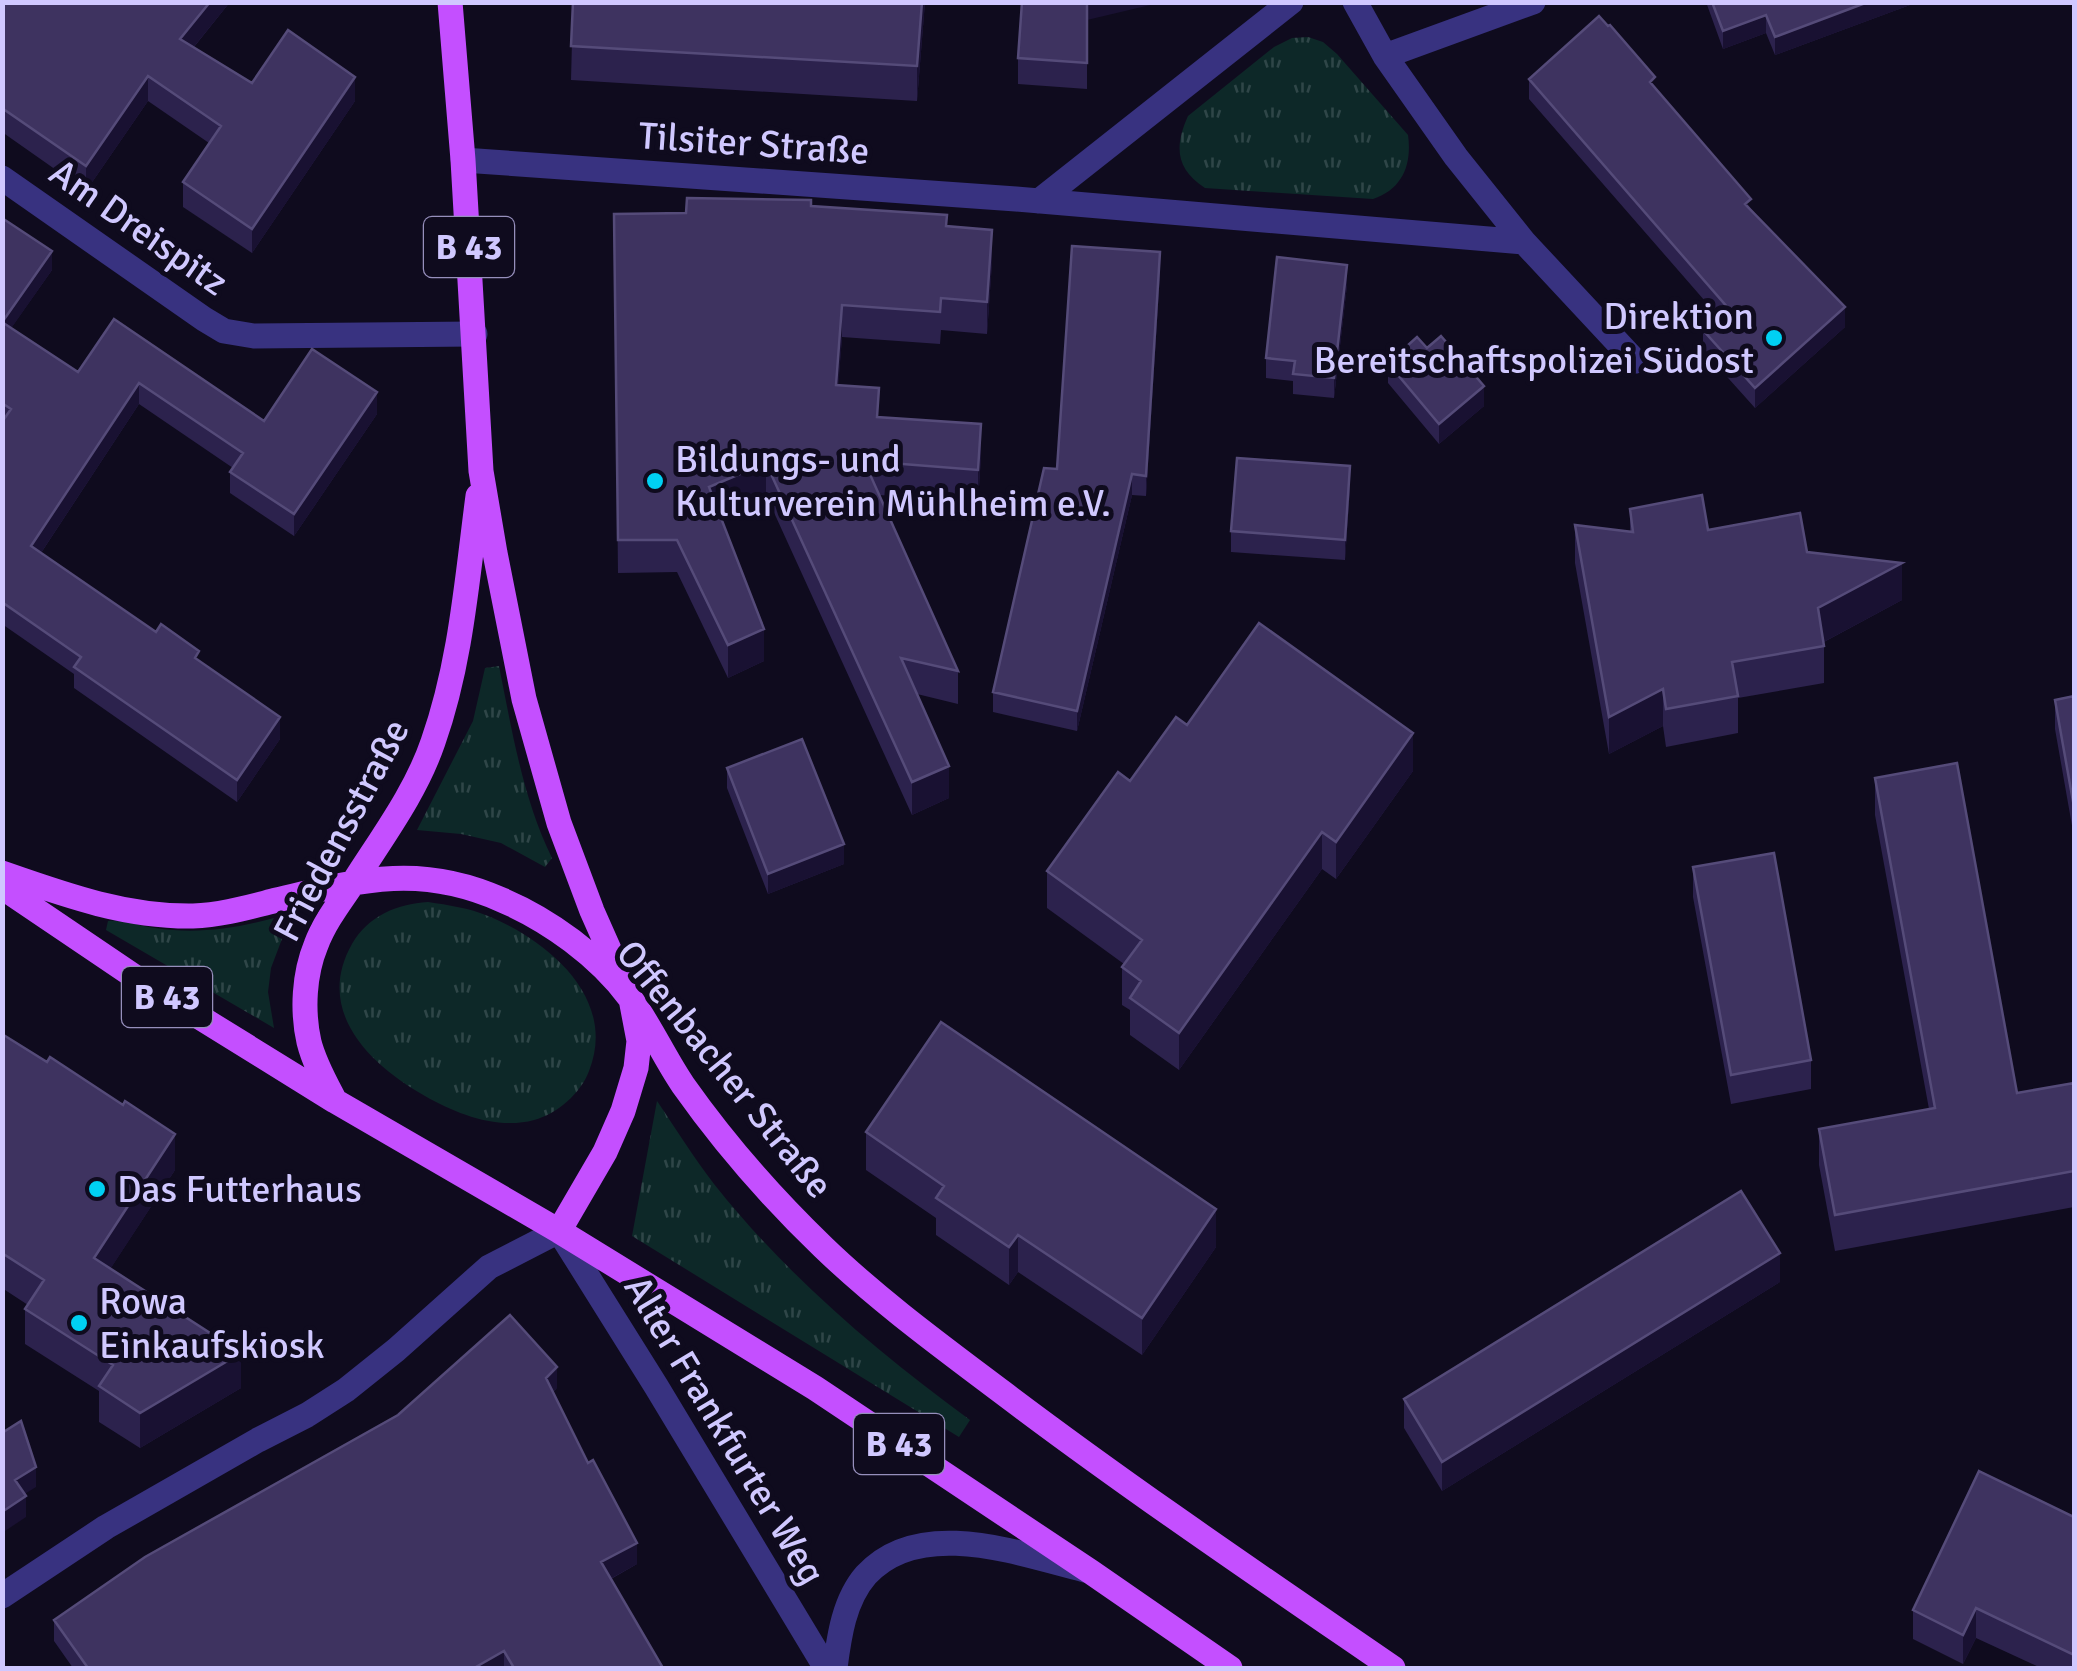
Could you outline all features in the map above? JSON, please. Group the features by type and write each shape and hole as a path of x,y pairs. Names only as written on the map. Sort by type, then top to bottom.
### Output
{"main road":[{"name":"Friedensstraße","path":"450,2 482,471 524,698 559,823 630,999"},
{"name":"Friedensstraße","path":"335,1101 309,1042 304,1009 307,977 326,922 408,797 432,746 458,650 482,471"},
{"name":"Offenbacher Straße","path":"2,874 122,911 181,916 235,911 354,881 412,877 456,884 500,899 537,918 605,970 630,999 683,1084 728,1143 823,1248 1095,1462 1393,1668"},
{"name":"B 43","path":"2,888 335,1101 559,1231 815,1388 1230,1668"},
{"path":"559,1231 606,1152 636,1068 639,1041 630,999"}],"street":[{"path":"1039,201 1291,2"},
{"path":"1355,2 1385,56 1456,156 1524,242 1635,361"},
{"path":"1385,56 1533,2"},
{"name":"Tilsiter Straße","path":"463,160 1039,201 1524,242"},
{"name":"Am Dreispitz","path":"2,178 224,330 254,336 475,334"},
{"path":"2,1596 106,1527 307,1416 396,1350 490,1268 559,1231"},
{"name":"Alter Frankfurter Weg","path":"559,1231 826,1668"},
{"path":"835,1668 841,1628 864,1577 904,1551 960,1543 1001,1549 1091,1572"}],"green space":[{"path":"1308,37 1323,42 1337,54 1408,135 1407,165 1398,182 1373,199 1205,188 1195,181 1180,156 1188,116 1274,47 1292,38"},
{"path":"499,666 526,788 552,858 545,867 501,843 417,830 473,721 485,668"},
{"path":"428,902 488,916 533,940 572,975 585,996 594,1019 595,1044 589,1071 574,1095 551,1113 534,1120 506,1123 450,1109 385,1069 354,1034 340,992 342,968 352,944 366,926 384,913"},
{"path":"281,916 288,923 271,968 268,992 274,1028 106,930 108,921 171,930 203,930"},
{"path":"657,1101 714,1184 802,1281 867,1339 970,1420 959,1437 632,1236"}],"building":[{"path":"2,2 210,2 180,39 252,83 288,30 355,77 252,229 183,182 221,126 148,76 86,166 2,108"},
{"path":"573,2 922,2 917,66 571,46"},
{"path":"1022,2 1087,2 1087,63 1018,58"},
{"path":"1712,2 1868,2 1775,37 1766,15 1723,31"},
{"path":"1599,16 1655,77 1650,82 1751,199 1745,204 1845,307 1755,388 1703,330 1728,308 1529,79"},
{"path":"687,198 811,200 811,206 947,215 946,226 992,230 987,302 941,298 940,312 842,305 836,385 879,388 877,417 981,424 978,470 864,461 958,671 901,658 949,766 912,782 766,463 709,487 764,629 728,645 677,540 618,540 614,214 686,213"},
{"path":"2,218 52,251 3,321 2,321"},
{"path":"1072,246 1160,252 1146,476 1132,474 1077,711 993,692 1044,468 1057,469"},
{"path":"1277,257 1347,265 1334,378 1293,374 1295,361 1266,358"},
{"path":"114,319 264,421 312,349 377,392 294,514 230,472 243,453 139,383 31,546 156,632 161,624 199,651 195,658 280,717 237,780 74,667 81,657 2,602 2,422 11,409 2,403 2,322 78,372"},
{"path":"1441,336 1484,386 1439,424 1388,363 1417,337 1427,348"},
{"path":"1237,458 1350,466 1345,540 1231,531"},
{"path":"1702,495 1708,530 1800,513 1807,552 1902,563 1818,608 1824,646 1732,662 1738,696 1666,709 1663,689 1609,717 1575,525 1633,532 1630,509"},
{"path":"1259,623 1413,733 1336,842 1322,832 1179,1033 1130,998 1141,981 1122,967 1142,940 1047,871 1118,772 1130,781 1176,717 1187,725"},
{"path":"2074,696 2074,807 2055,700"},
{"path":"802,739 844,844 768,874 727,768"},
{"path":"1957,763 2017,1093 2074,1083 2074,1171 1835,1215 1819,1129 1935,1108 1875,778"},
{"path":"1774,853 1811,1060 1731,1075 1693,867"},
{"path":"941,1022 1216,1209 1142,1318 1018,1235 1009,1247 936,1198 944,1186 866,1132"},
{"path":"2,1034 47,1062 50,1057 175,1134 94,1258 241,1353 140,1413 99,1386 113,1365 25,1309 44,1280 2,1253"},
{"path":"1741,1191 1780,1253 1442,1462 1404,1399"},
{"path":"510,1315 557,1367 546,1378 588,1463 593,1460 637,1543 601,1562 663,1668 514,1668 504,1651 474,1668 88,1668 54,1620 145,1557 398,1415"},
{"path":"21,1421 36,1467 15,1480 26,1496 2,1512 2,1433"},
{"path":"1979,1471 2074,1517 2074,1655 1976,1608 1963,1635 1913,1610"}],"place":[{"name":"Direktion Bereitschaftspolizei Südost","path":"1774,338"},
{"name":"Bildungs- und Kulturverein Mühlheim e.V.","path":"655,481"},
{"name":"Das Futterhaus","path":"97,1189"},
{"name":"Rowa Einkaufskiosk","path":"79,1323"}]}
